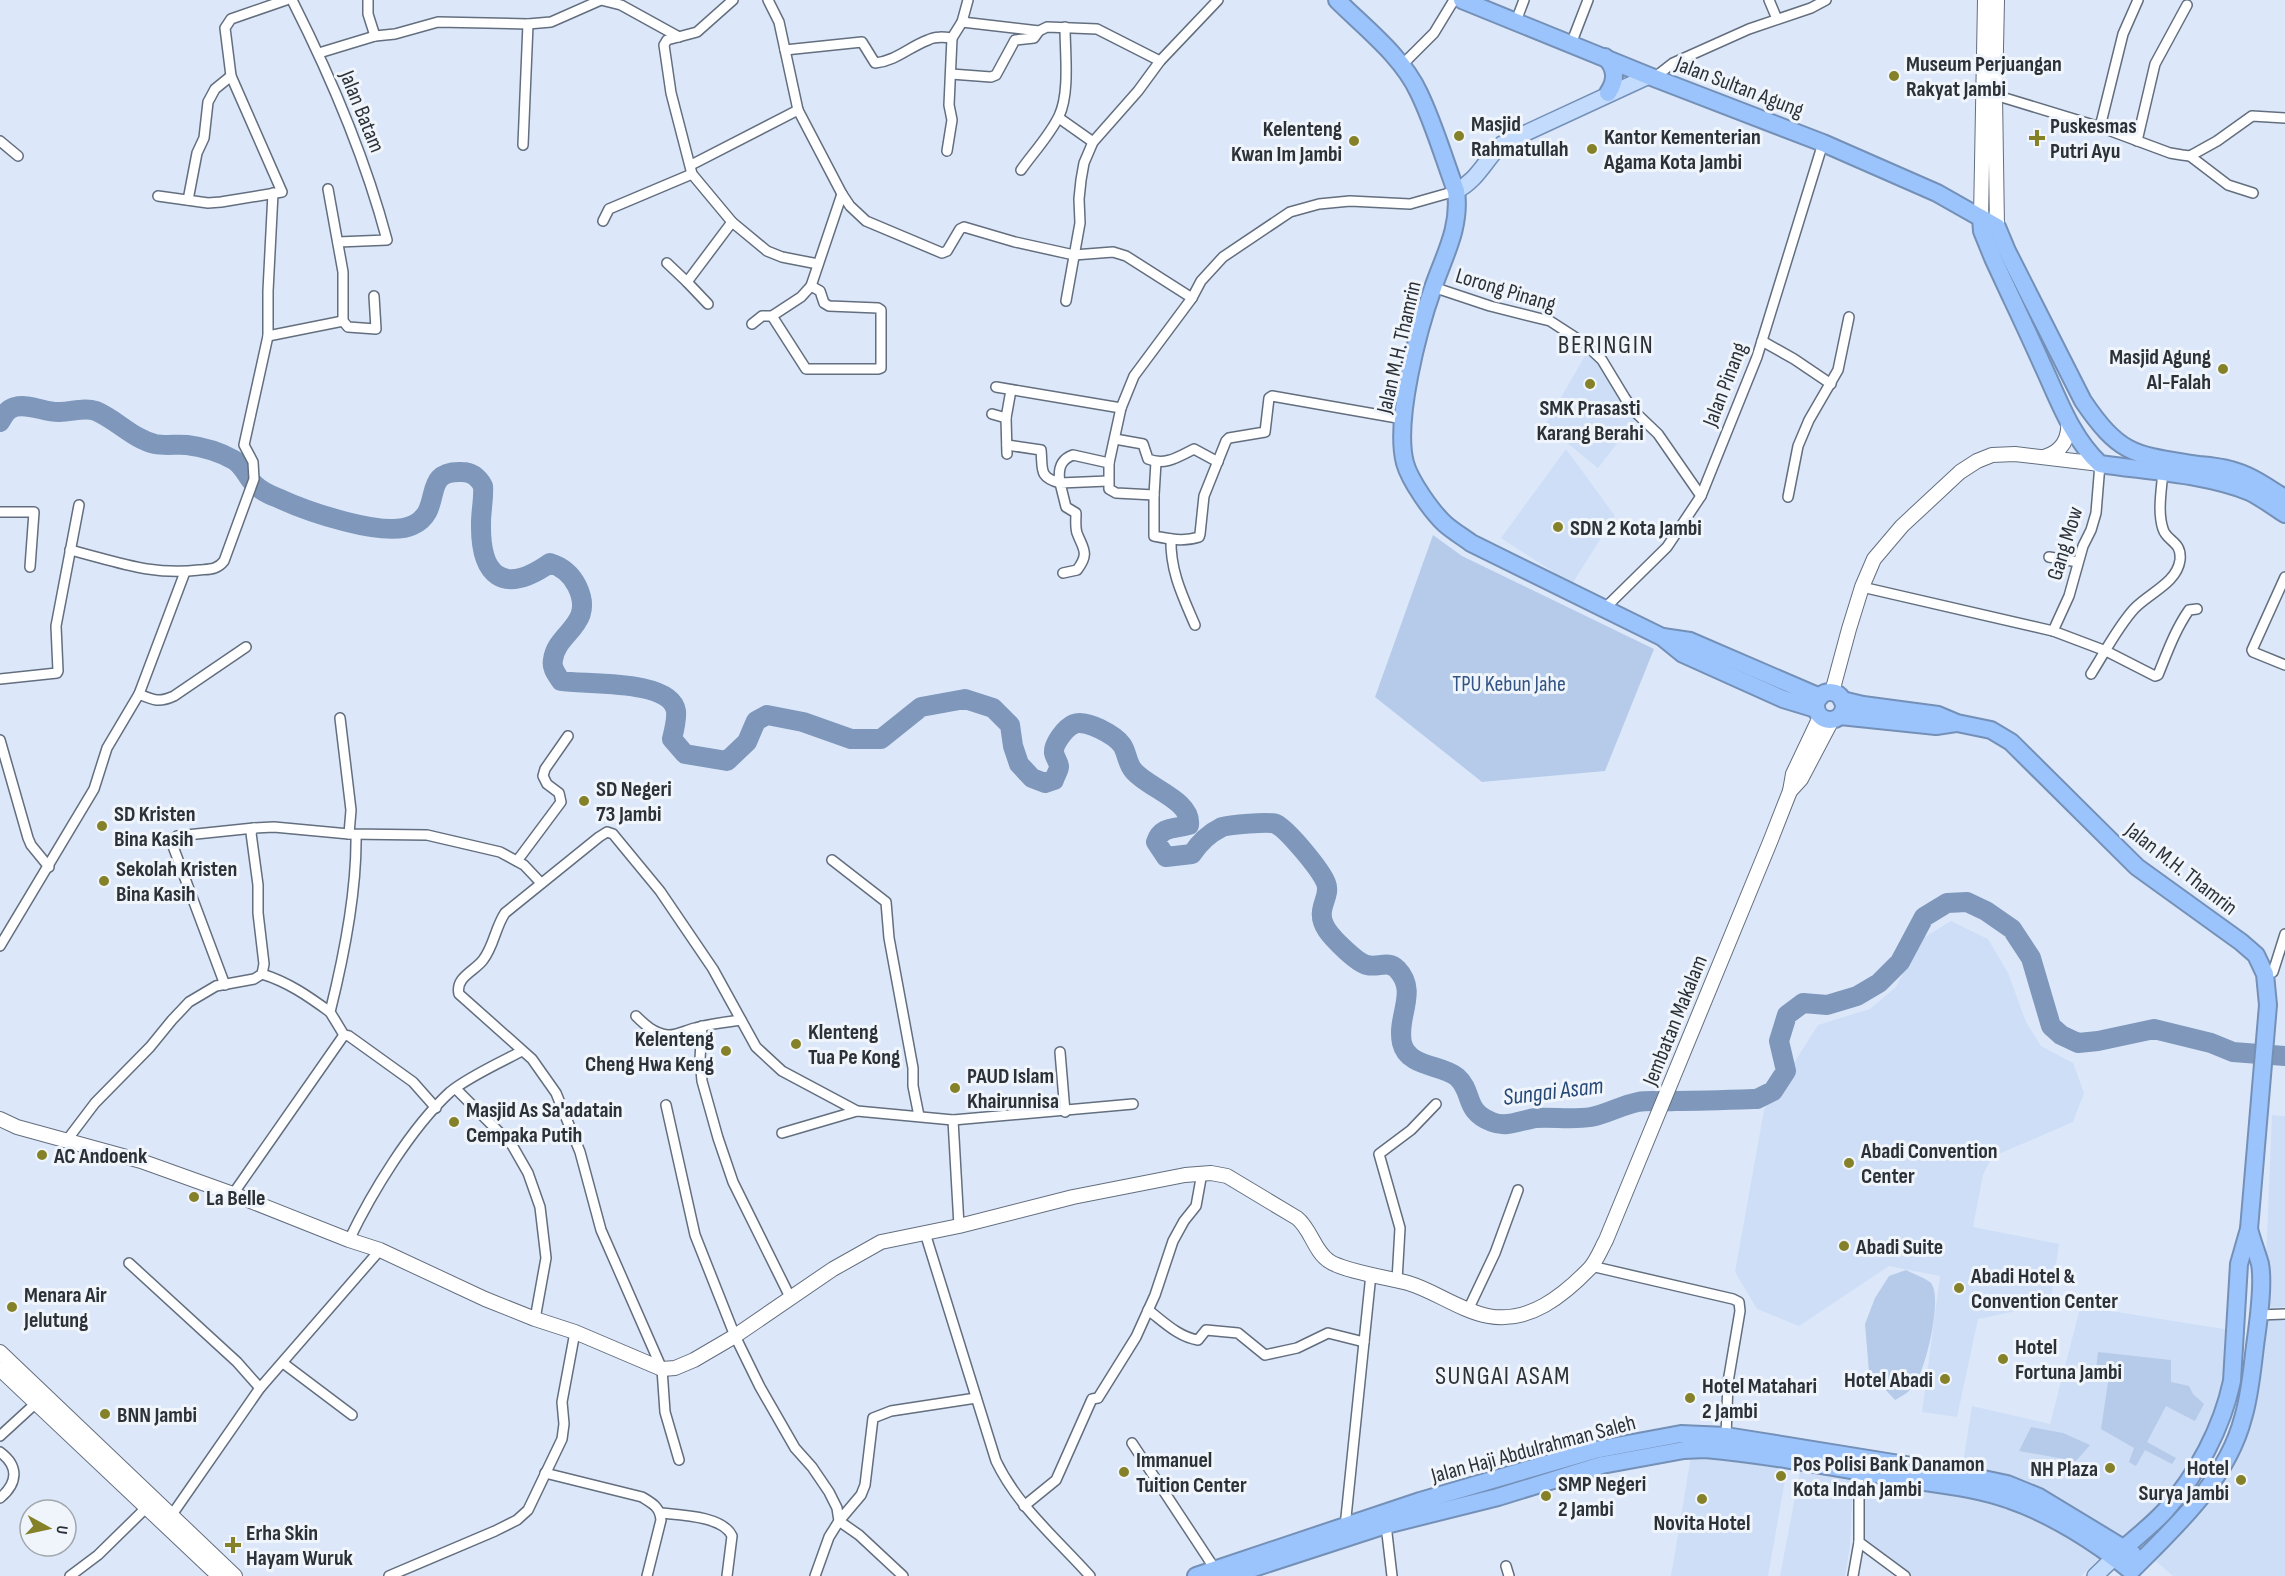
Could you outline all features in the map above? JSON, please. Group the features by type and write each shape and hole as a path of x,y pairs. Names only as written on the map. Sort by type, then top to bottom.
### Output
{"highway":[{"name":"Jalan M.H. Thamrin","path":"1337,0 1401,66 1419,92 1456,192 1459,208 1455,230 1425,313 1402,419 1402,447 1406,465 1417,487 1444,524 1471,543 1662,637 1683,654 1784,699 1829,707 1938,715 1957,723 1991,730 2011,742 2137,867 2256,955 2269,973 2266,1041 2249,1229"},
{"name":"Jalan Sultan Agung","path":"1462,0 1823,143 1937,194 1997,227"},
{"path":"1605,57 1615,74 1608,93"},
{"path":"1981,218 1982,231 1993,258 2067,419 2083,445 2100,464 2135,461 2164,466 2252,493 2285,514"},
{"path":"1997,227 2007,252 2083,401 2098,423 2135,461"},
{"path":"2164,466 2230,469 2251,478 2285,498"},
{"path":"2249,1229 2260,1266 2259,1316 2243,1420 2227,1457 2202,1497 2180,1523 2133,1569 2120,1553 2164,1511 2185,1485 2223,1416 2232,1381 2239,1264 2249,1229"},
{"name":"Jalan Haji Abdulrahman Saleh","path":"1222,1572 1420,1501 1594,1450 1681,1434 1726,1436 1955,1473 2007,1484 2038,1497 2120,1553"},
{"name":"Jalan Haji Abdulrahman Saleh","path":"1196,1576 1222,1572 1386,1525 1498,1497 1602,1465 1684,1450 1705,1449 1859,1471 2009,1499 2120,1553"}],"main road":[{"path":"1456,192 1469,185 1478,176 1490,155 1502,144 1608,93 1652,76"},
{"path":"2095,1576 2120,1553"}],"street":[{"path":"158,196 221,202 282,192 231,76 226,24 231,20 286,0"},
{"name":"Jalan Batam","path":"292,0 319,53 369,177 387,240 338,242"},
{"path":"368,0 368,14 375,36"},
{"path":"319,53 375,36 395,34 438,22 528,24 558,20 601,0 621,5 679,37"},
{"path":"733,0 697,32 667,40 664,45 671,93 691,170 732,222 767,251 782,257 818,264"},
{"path":"768,0 779,22 798,110 842,194 850,206 866,221 942,253 947,251 960,229 964,227 1074,255 1113,252 1126,256 1192,298"},
{"path":"947,151 952,120 949,105 952,38 962,22 968,0"},
{"path":"1066,301 1080,223 1081,180 1084,163 1093,142 1138,91 1160,61 1218,0"},
{"path":"1401,66 1434,33 1454,0"},
{"path":"1515,21 1524,0"},
{"path":"1571,44 1588,0"},
{"path":"1769,0 1777,19"},
{"path":"1652,76 1673,63 1826,0"},
{"path":"1981,218 1982,64 1985,0"},
{"path":"1997,0 1995,94 1997,227"},
{"path":"2100,127 2122,34 2138,0"},
{"path":"2137,141 2156,64 2187,5"},
{"path":"962,22 1039,31"},
{"path":"523,145 528,24"},
{"path":"1021,170 1059,118 1065,96 1065,27"},
{"path":"951,74 991,77 996,75 1015,40 1034,38 1043,28 1097,29 1160,61"},
{"path":"786,50 860,42 864,44 874,63 896,57 936,37 952,38"},
{"path":"188,200 197,153 204,138 208,102 215,89 231,76"},
{"path":"1995,94 2100,127 2170,153 2190,156 2228,185 2253,193"},
{"path":"603,221 609,209 691,170 798,110"},
{"path":"2190,156 2217,141 2252,116 2285,118"},
{"path":"1059,118 1093,142"},
{"path":"0,141 18,156"},
{"name":"Jalan Pinang","path":"1605,608 1667,547 1701,496 1762,341 1823,143"},
{"path":"328,189 343,272 343,321 348,327 376,329 374,296"},
{"path":"1154,495 1111,492 1108,481 1109,463 1121,408 1134,376 1192,298 1201,281 1223,257 1290,212 1319,204 1350,201 1410,204 1456,192"},
{"path":"70,550 132,567 185,572 219,567 224,561 254,478 253,462 244,445 268,336 273,193"},
{"path":"752,324 762,316 772,316 811,286 842,194"},
{"path":"687,282 732,222"},
{"path":"667,263 708,304"},
{"path":"772,316 806,369 881,368 881,310 830,306 824,303 820,291 811,286"},
{"name":"Lorong Pinang","path":"1433,287 1490,306 1550,321 1584,343 1602,360 1635,412 1658,434 1701,496"},
{"path":"1788,497 1798,446 1809,420 1838,370 1849,317"},
{"path":"268,336 343,321"},
{"path":"1762,341 1794,358 1831,384"},
{"path":"996,387 1121,408"},
{"path":"1011,390 1006,418 1007,450 1041,450 1043,475 1049,480 1060,483 1108,481"},
{"path":"1156,462 1154,536 1192,540 1199,537 1204,496 1229,438 1265,432 1269,398 1272,396 1402,419"},
{"path":"992,414 1006,418"},
{"path":"2042,457 2052,454 2062,446 2067,436 2067,419"},
{"path":"1115,439 1143,444 1148,459 1156,462 1170,461 1194,449 1218,462"},
{"name":"Jembatan Makalam","path":"662,1369 675,1368 694,1360 735,1336 833,1269 881,1242 959,1226 1073,1197 1185,1174 1202,1173 1227,1176 1239,1181 1305,1225 1322,1255 1328,1261 1410,1284 1468,1310 1488,1316 1507,1317 1535,1311 1553,1301 1592,1266 1606,1240 1790,791 1801,779 1829,707 1862,587 1874,559 1902,526 1960,472 1977,460 1992,455 2015,454 2100,464"},
{"path":"1063,573 1077,570 1085,551 1076,530 1076,513 1066,507 1058,471 1064,459 1073,455 1109,463"},
{"name":"Gang Mow","path":"2053,631 2069,596 2078,562 2096,513 2100,464"},
{"path":"2091,674 2134,610 2177,570 2179,551 2176,543 2163,531 2161,520 2164,466"},
{"path":"0,679 57,673 56,626 79,505"},
{"path":"0,512 34,513 30,567"},
{"path":"1171,539 1170,557 1174,574 1195,625"},
{"path":"2049,557 2078,562"},
{"path":"0,946 94,789 107,748 139,694 185,572"},
{"path":"2285,577 2252,650 2285,666"},
{"path":"1862,587 2053,631 2106,651 2157,676 2178,628 2189,610 2197,609"},
{"path":"139,694 156,701 163,701 246,647"},
{"path":"330,1012 343,961 356,858 340,718"},
{"path":"518,861 561,802 559,793 546,784 543,776 545,769 568,736"},
{"path":"0,740 28,838 49,867"},
{"path":"225,985 171,841 177,836 274,827 353,835 427,835 500,852 524,865 541,883"},
{"path":"67,1140 94,1103 150,1047 189,1002 216,986 254,979 262,974 264,964 258,913 258,885 251,833 254,828"},
{"path":"679,1460 665,1412 662,1369 601,1230 580,1152 556,1093 545,1075 522,1051 459,994 458,989 462,979 481,963 491,948 498,923 505,913 604,834 614,834 660,891 713,969 756,1047 782,1071 857,1111"},
{"path":"832,860 886,902 889,938 920,1116"},
{"path":"2285,934 2269,973 2285,971"},
{"path":"262,974 282,980 330,1012 344,1035 358,1042 413,1082 436,1108"},
{"path":"636,1016 650,1029 667,1035 675,1035 702,1026 741,1020"},
{"path":"702,1026 700,1059 702,1081 718,1138 733,1182 790,1297"},
{"path":"234,1194 344,1035"},
{"path":"349,1240 364,1209 396,1158 436,1108 456,1089 522,1051"},
{"path":"1060,1052 1065,1112"},
{"path":"456,1089 512,1145 528,1173 534,1190 545,1236 546,1258 535,1319"},
{"path":"782,1133 857,1111 953,1120 1065,1112 1133,1104"},
{"path":"1396,1281 1400,1228 1379,1154 1412,1130 1436,1104"},
{"path":"666,1105 695,1235 735,1336 760,1387 795,1448 812,1467 829,1492 837,1508 839,1521 859,1535 903,1576"},
{"path":"0,1119 17,1127 141,1161 234,1194 380,1250 485,1299 575,1332 662,1369"},
{"path":"953,1120 959,1226"},
{"path":"1024,1506 1056,1480 1092,1398 1098,1398 1136,1337 1173,1241 1196,1206 1202,1173"},
{"path":"1468,1310 1495,1253 1518,1190"},
{"path":"925,1233 996,1461 1006,1483 1024,1506 1090,1576"},
{"path":"168,1521 260,1388 380,1250"},
{"path":"129,1263 237,1362 260,1388"},
{"path":"1592,1266 1739,1302 1740,1311 1728,1382 1726,1436"},
{"path":"1345,1527 1371,1274"},
{"path":"1148,1310 1181,1335 1198,1340 1206,1330 1238,1333 1265,1355 1297,1348 1328,1333 1364,1342"},
{"path":"2259,1316 2285,1314"},
{"path":"388,1576 517,1520 528,1510 562,1439 564,1424 562,1402 575,1332"},
{"path":"0,1352 168,1521 219,1576"},
{"path":"283,1363 352,1415"},
{"path":"0,1369 151,1504"},
{"path":"815,1576 829,1537 861,1495 865,1485 873,1418 891,1411 976,1398"},
{"path":"0,1436 36,1403"},
{"path":"1132,1443 1222,1572"},
{"path":"0,1452 12,1463 15,1477 13,1485 0,1498"},
{"path":"1853,1576 1859,1542 1859,1471"},
{"path":"545,1473 642,1497 655,1504 661,1513 661,1520 647,1576"},
{"path":"74,1575 151,1504"},
{"path":"661,1513 712,1521 729,1531 732,1536 728,1576"},
{"path":"168,1521 236,1576"},
{"path":"1386,1525 1392,1576"},
{"path":"1859,1542 1905,1576"},
{"path":"1506,1566 1509,1576"}],"shaded area":[{"name":"SMK Prasasti Karang Berahi","path":"1589,349 1636,419 1598,468 1545,425"},
{"name":"SDN 2 Kota Jambi","path":"1566,449 1615,516 1572,584 1501,538"},
{"path":"1951,921 1988,939 2008,973 2026,1022 2041,1046 2073,1063 2084,1093 2073,1122 1992,1157 1983,1175 1973,1227 2059,1244 2050,1304 1978,1319 1957,1417 1922,1412 1940,1276 1889,1266 1799,1326 1757,1309 1735,1272 1764,1110 1818,1025 1870,1009 1896,987 1920,940"},
{"path":"2272,1115 2285,1116 2285,1307 2264,1308"},
{"path":"2085,1307 2230,1330 2221,1401 2205,1448 2133,1548 2102,1525 2042,1492 1962,1469 1972,1406 2050,1424 2079,1312"},
{"path":"2285,1319 2285,1576 2173,1576 2151,1557 2225,1460 2247,1400 2254,1322"},
{"path":"1691,1456 1787,1469 1768,1576 1671,1576"},
{"path":"1800,1471 1853,1478 1850,1546 1845,1576 1780,1576"},
{"path":"1865,1481 1954,1492 2006,1503 2095,1550 2099,1559 2081,1576 1902,1576 1863,1544"}],"green space":[{"name":"TPU Kebun Jahe","path":"1433,535 1462,556 1654,649 1605,771 1482,782 1375,697"},
{"path":"1906,1270 1931,1283 1934,1291 1934,1317 1920,1374 1911,1388 1895,1400 1869,1372 1865,1324 1875,1298 1889,1276"},
{"path":"2098,1352 2171,1360 2171,1382 2189,1386 2193,1394 2204,1404 2195,1421 2166,1406 2147,1442 2176,1458 2172,1464 2145,1450 2136,1466 2129,1462 2134,1448 2101,1429 2109,1376 2096,1370"},
{"path":"2031,1427 2063,1433 2090,1445 2076,1461 2019,1451"}],"waterway":[{"name":"Sungai Asam","path":"0,422 8,411 20,406 55,412 96,411 147,442 159,445 193,446 229,457 240,465 259,488 268,494 326,516 384,529 413,525 423,518 441,477 449,473 472,474 483,486 482,541 490,568 507,579 534,573 550,563 566,571 577,586 582,599 582,610 579,619 556,650 553,660 554,669 561,681 644,688 659,693 671,701 676,711 672,739 685,754 727,761 747,742 756,721 767,715 803,722 851,739 881,739 921,707 965,699 993,708 1010,725 1019,764 1032,778 1045,783 1054,780 1059,765 1054,749 1067,729 1079,723 1100,729 1122,745 1131,767 1140,777 1176,801 1188,816 1189,825 1169,829 1158,837 1156,842 1166,857 1192,854 1209,835 1226,826 1272,823 1288,834 1311,860 1326,883 1327,894 1322,916 1323,923 1330,934 1357,960 1371,966 1394,966 1403,978 1407,995 1401,1033 1405,1051 1418,1061 1457,1077 1466,1089 1477,1112 1483,1118 1498,1124 1536,1118 1591,1117 1643,1101 1757,1099 1773,1091 1786,1071 1779,1041 1787,1015 1803,1003 1827,1005 1857,996 1879,983 1900,962 1924,917 1947,903 1967,902 1986,911 2012,929 2031,958 2051,1026 2061,1035 2078,1043 2154,1029 2211,1043 2233,1052 2285,1056"}],"place":[{"name":"Museum Perjuangan Rakyat Jambi","path":"1894,76"},
{"name":"Masjid Rahmatullah","path":"1459,136"},
{"name":"Puskesmas Putri Ayu","path":"2037,138"},
{"name":"Kelenteng Kwan Im Jambi","path":"1354,141"},
{"name":"Kantor Kementerian Agama Kota Jambi","path":"1592,149"},
{"name":"Masjid Agung Al-Falah","path":"2223,369"},
{"name":"SMK Prasasti Karang Berahi","path":"1590,384"},
{"name":"SDN 2 Kota Jambi","path":"1558,527"},
{"name":"SD Negeri 73 Jambi","path":"584,801"},
{"name":"SD Kristen Bina Kasih","path":"102,826"},
{"name":"Sekolah Kristen Bina Kasih","path":"104,881"},
{"name":"Klenteng Tua Pe Kong","path":"796,1044"},
{"name":"Kelenteng Cheng Hwa Keng","path":"726,1051"},
{"name":"PAUD Islam Khairunnisa","path":"955,1088"},
{"name":"Masjid As Sa'adatain Cempaka Putih","path":"454,1122"},
{"name":"AC Andoenk","path":"42,1155"},
{"name":"Abadi Convention Center","path":"1849,1163"},
{"name":"La Belle","path":"194,1197"},
{"name":"Abadi Suite","path":"1844,1246"},
{"name":"Abadi Hotel & Convention Center","path":"1959,1288"},
{"name":"Menara Air Jelutung","path":"12,1307"},
{"name":"Hotel Fortuna Jambi","path":"2003,1359"},
{"name":"Hotel Abadi","path":"1945,1379"},
{"name":"Hotel Matahari 2 Jambi","path":"1690,1398"},
{"name":"BNN Jambi","path":"105,1414"},
{"name":"NH Plaza","path":"2110,1468"},
{"name":"Immanuel Tuition Center","path":"1124,1472"},
{"name":"Pos Polisi Bank Danamon Kota Indah Jambi","path":"1781,1476"},
{"name":"Hotel Surya Jambi","path":"2241,1480"},
{"name":"SMP Negeri 2 Jambi","path":"1546,1496"},
{"name":"Novita Hotel","path":"1702,1499"},
{"name":"Erha Skin Hayam Wuruk","path":"233,1545"}],"district":[{"name":"BERINGIN","path":"1606,344"},
{"name":"SUNGAI ASAM","path":"1503,1375"}]}
